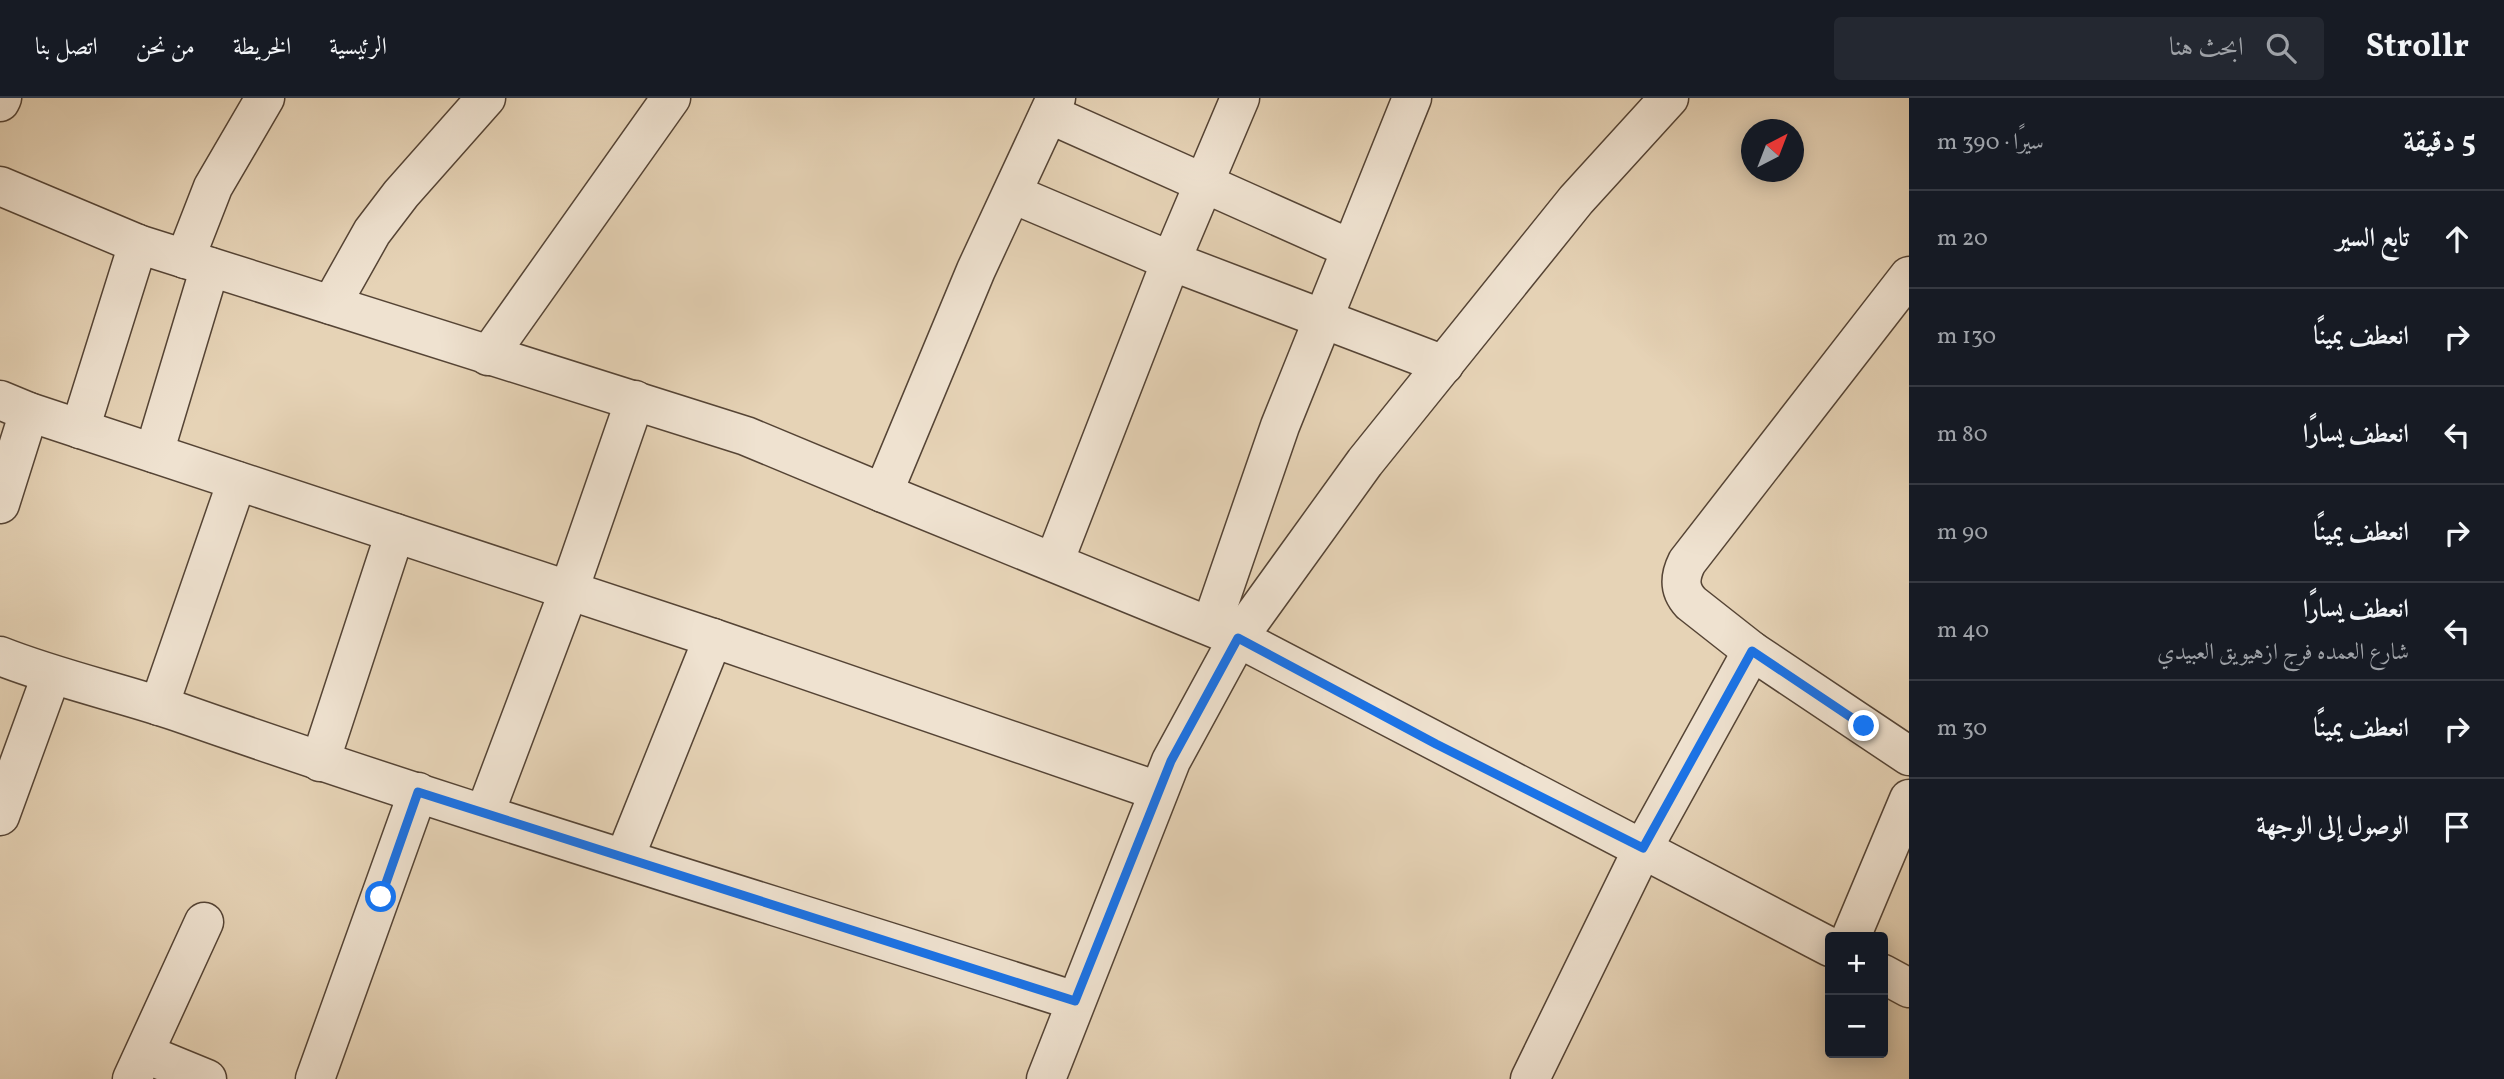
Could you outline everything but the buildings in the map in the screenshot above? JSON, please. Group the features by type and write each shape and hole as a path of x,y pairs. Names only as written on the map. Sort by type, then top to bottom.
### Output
{"street":[{"path":"154,453 213,187 265,98"},
{"path":"331,305 386,213 486,98"},
{"path":"488,356 670,98"},
{"path":"1054,562 1171,261 1240,98"},
{"path":"1046,1079 1158,791 1192,720 1225,632 1280,426 1349,248 1412,98"},
{"path":"1225,632 1576,200 1669,98"},
{"path":"883,493 976,270 1052,106 1204,184 1349,248"},
{"path":"0,186 138,244 746,436 1225,632 1825,944"},
{"path":"1013,194 1171,261 1444,365"},
{"path":"79,429 138,244"},
{"path":"1904,293 1682,572 1680,584 1684,595 1752,651 1909,756"},
{"path":"485,813 569,590 635,400"},
{"path":"0,504 14,406 713,638 1158,791"},
{"path":"159,706 237,481"},
{"path":"320,762 395,533"},
{"path":"625,857 713,638"},
{"path":"1530,1079 1643,848 1752,651"},
{"path":"0,656 51,676 159,706 320,762 1075,1001"},
{"path":"0,816 51,676"},
{"path":"315,1079 418,792"},
{"path":"1853,932 1909,799"},
{"path":"204,922 139,1067 207,1079"},
{"path":"1888,977 1909,988"}],"route":[{"path":"381,897 418,792 1075,1001 1171,761 1238,638 1436,744 1643,848 1752,651 1864,726"}]}
